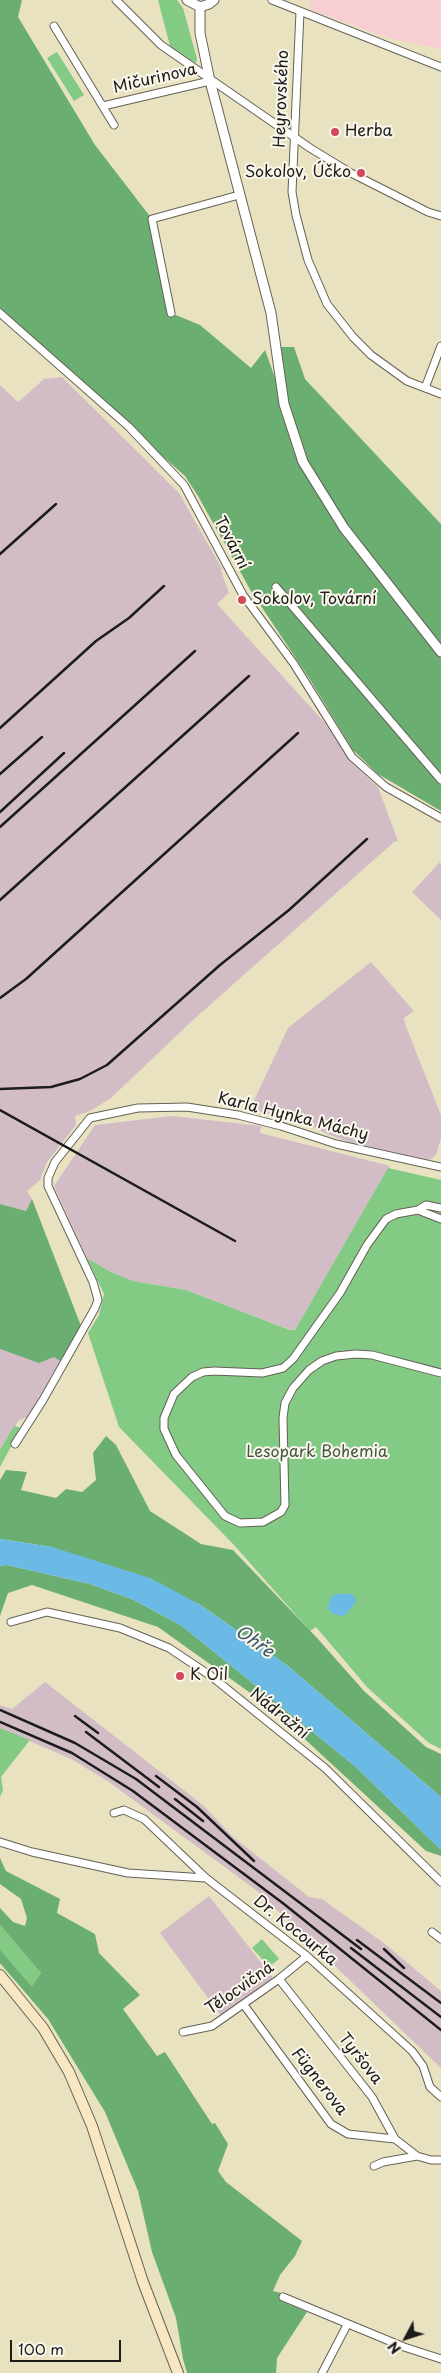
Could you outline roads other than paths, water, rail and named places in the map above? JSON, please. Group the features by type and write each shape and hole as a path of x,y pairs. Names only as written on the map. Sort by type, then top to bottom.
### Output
{"main road":[{"path":"0,1975 44,2028 69,2072 92,2126 143,2282 178,2373"}],"street":[{"name":"Mičurinova","path":"116,0 156,41 210,80"},
{"path":"187,0 200,7 214,0"},
{"path":"272,0 441,67"},
{"path":"200,7 200,33 210,80 271,313 284,404 303,462 344,528 441,652"},
{"name":"Heyrovského","path":"300,12 292,192 296,216 308,260 327,304 341,323 371,355 407,381 441,394"},
{"name":"Mičurinova","path":"54,26 114,125"},
{"name":"Mičurinova","path":"103,106 210,80"},
{"path":"210,80 350,173 428,212 441,216"},
{"path":"171,313 152,219 239,195"},
{"name":"Tovární","path":"0,313 129,427 184,485 243,595 294,664 352,758 386,787 441,818"},
{"path":"425,388 441,346"},
{"path":"276,587 441,780"},
{"name":"Karla Hynka Máchy","path":"15,1444 96,1308 98,1300 93,1282 48,1186 48,1178 55,1162 90,1118 138,1108 187,1107 238,1115 281,1126 336,1144 441,1167"},
{"path":"441,1208 431,1204 418,1210 396,1214 380,1225 340,1293 293,1359 283,1368 262,1373 203,1372 192,1377 174,1394 164,1418 164,1429 176,1455 225,1516 240,1523 263,1522 281,1512 285,1505 283,1418 285,1403 293,1388 309,1370 322,1361 356,1354 372,1355 441,1372"},
{"path":"418,1210 441,1219"},
{"name":"Nádražní","path":"11,1622 47,1612 120,1628 169,1648 211,1676 325,1768 441,1882"},
{"name":"Dr. Kocourka","path":"114,1813 124,1810 144,1819 206,1878 307,1956 412,2051 423,2066 430,2087 441,2097"},
{"path":"0,1842 32,1852 128,1873 206,1878"},
{"path":"432,1932 441,1939"},
{"name":"Tělocvičná","path":"183,2032 212,2026 280,1979 307,1956"},
{"name":"Tyršova","path":"280,1979 372,2097 395,2139 417,2156"},
{"name":"Fügnerova","path":"244,2005 331,2124 348,2134 395,2139"},
{"path":"374,2166 383,2162 417,2156 431,2160 441,2160"},
{"path":"283,2297 347,2325 441,2359"},
{"path":"322,2373 347,2325"}],"water":[{"path":"0,1539 52,1547 150,1578 199,1604 288,1666 441,1797 441,1850 356,1767 182,1626 134,1600 90,1584 7,1565 0,1566"},
{"path":"335,1594 352,1594 356,1599 356,1602 344,1616 333,1614 328,1608 330,1599"}],"railway":[{"path":"0,554 56,504"},
{"path":"0,728 96,641 129,618 164,586"},
{"path":"0,827 195,651"},
{"path":"0,900 249,676"},
{"path":"0,998 26,979 298,733"},
{"path":"0,774 42,737"},
{"path":"0,812 64,753"},
{"path":"0,1089 51,1087 80,1079 107,1065 220,965 289,910 367,839"},
{"path":"0,1110 235,1241"},
{"path":"0,1710 75,1743 136,1779 361,1949"},
{"path":"75,1716 98,1733"},
{"path":"0,1722 72,1753 133,1791 284,1904 441,2030"},
{"path":"86,1732 159,1787"},
{"path":"156,1776 197,1807 254,1861"},
{"path":"175,1799 203,1821"},
{"path":"357,1940 441,2003"},
{"path":"351,1948 441,2017"},
{"path":"384,1949 404,1968"}],"place":[{"name":"Herba","path":"335,132"},
{"name":"Sokolov, Účko","path":"361,173"},
{"name":"Sokolov, Tovární","path":"242,600"},
{"name":"K Oil","path":"180,1676"}],"park label":[{"name":"Lesopark Bohemia","path":"317,1453"}],"water label":[{"name":"Ohře","path":"254,1642"}]}
